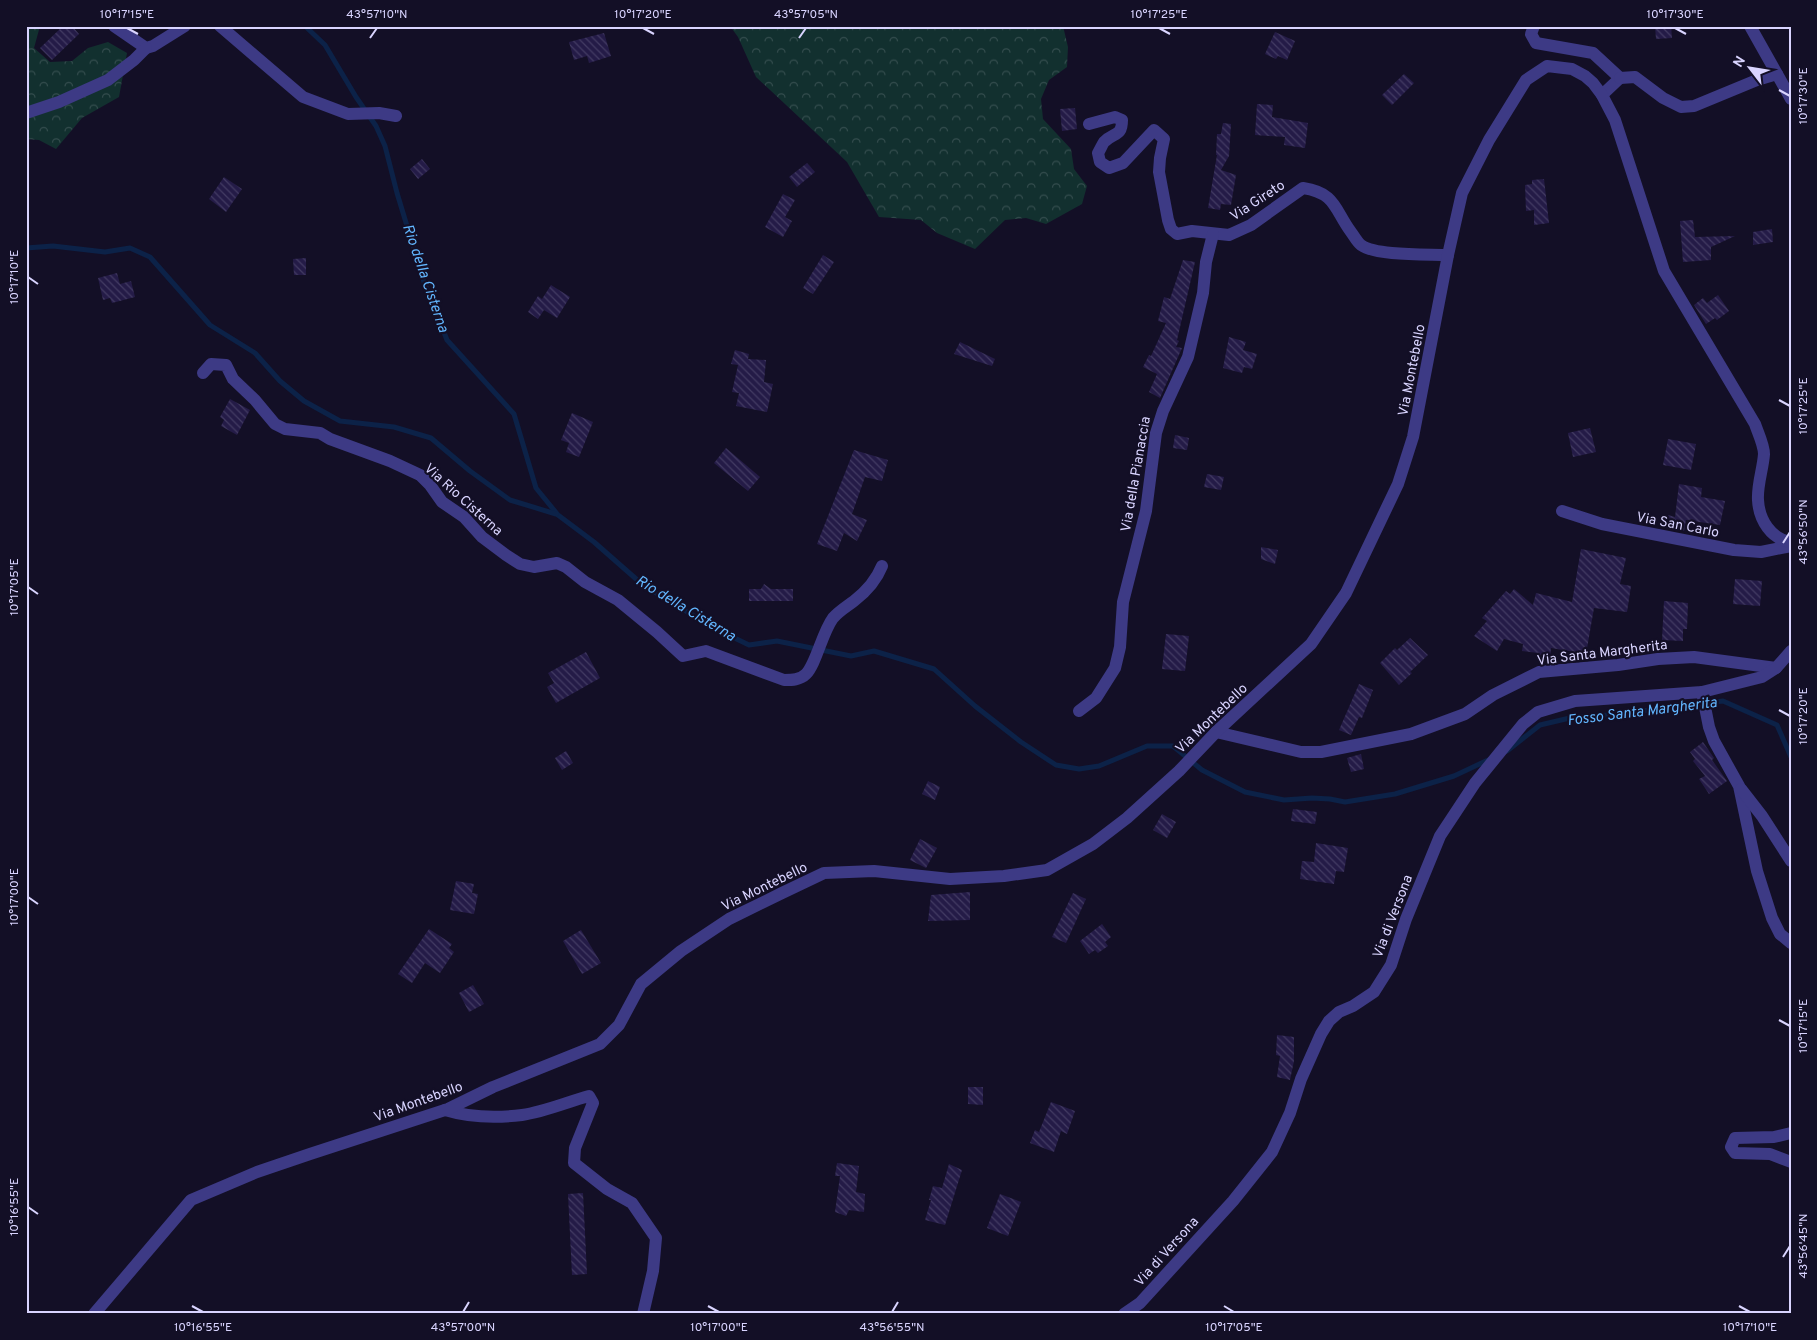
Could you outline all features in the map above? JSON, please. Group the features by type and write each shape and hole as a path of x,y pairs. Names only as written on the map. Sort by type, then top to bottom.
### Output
{"street":[{"path":"114,26 146,48"},
{"path":"26,113 59,102 108,80 146,48 153,46 185,26"},
{"path":"220,26 303,97 348,114 379,113 396,116"},
{"path":"1534,26 1531,34 1536,43 1593,53 1620,78"},
{"path":"1750,26 1791,99"},
{"name":"Via Montebello","path":"94,1314 191,1200 257,1172 445,1110 493,1087 600,1044 619,1025 640,984 680,951 729,919 824,873 874,871 950,879 1004,876 1047,870 1093,844 1127,818 1179,771 1216,732 1311,644 1346,593 1398,484 1413,437 1448,255 1462,193 1489,140 1526,80 1547,66 1572,69 1594,83 1616,120 1664,271 1756,424 1764,451 1758,500 1762,521 1770,532 1785,541 1791,542"},
{"path":"1602,95 1620,78 1636,77 1663,98 1681,107 1694,106 1757,80 1777,74"},
{"name":"Via Gireto","path":"1088,124 1115,117 1122,120 1122,126 1118,134 1105,141 1098,153 1100,162 1109,168 1123,163 1154,130 1164,139 1159,172 1171,229 1177,234 1192,231 1229,235 1251,225 1303,188 1317,190 1332,200 1348,228 1360,244 1374,251 1448,255"},
{"name":"Via della Pianaccia","path":"1079,712 1096,698 1115,668 1120,647 1123,602 1146,511 1156,433 1163,411 1188,357 1201,301 1206,262 1213,234"},
{"name":"Via Rio Cisterna","path":"203,373 211,364 226,365 233,379 276,424 285,429 320,433 330,439 390,460 420,475 442,502 464,517 482,538 506,555 520,564 534,567 557,563 566,567 584,582 618,600 683,656 706,651 784,680 795,680 805,675 810,668 822,638 839,611 867,590 877,578 882,566"},
{"name":"Via San Carlo","path":"1562,511 1602,524 1734,550 1761,552 1791,546"},
{"path":"1776,668 1791,651"},
{"name":"Via Santa Margherita","path":"1216,732 1301,752 1320,752 1411,734 1465,714 1493,695 1539,672 1694,657 1776,668"},
{"name":"Via di Versona","path":"1124,1314 1140,1303 1233,1201 1272,1152 1290,1113 1301,1079 1329,1020 1339,1012 1354,1006 1374,992 1391,965 1406,919 1440,836 1475,783 1523,724 1538,712 1575,701 1703,701 1762,677 1776,668"},
{"path":"1703,701 1714,741 1739,786 1762,816 1791,861"},
{"path":"1739,786 1757,871 1772,918 1780,934 1791,944"},
{"path":"445,1110 456,1114 523,1115 589,1096 593,1103 575,1148 574,1163 607,1190 632,1203 656,1238 653,1270 643,1314"},
{"path":"1791,1133 1774,1138 1735,1138 1731,1147 1735,1153 1770,1154 1791,1162"}],"green space":[{"path":"26,26 40,26 34,48 50,62 72,61 88,48 108,42 127,53 119,97 82,118 56,149 39,140 26,139"},
{"path":"730,26 1063,26 1068,47 1067,67 1049,80 1041,99 1043,119 1071,149 1074,169 1087,186 1082,204 1046,224 1026,218 1005,220 975,249 937,233 921,220 879,217 847,162 756,77 738,37"}],"building":[{"path":"63,26 72,26 79,34 52,60 40,48"},
{"path":"1655,26 1671,26 1672,38 1656,39"},
{"path":"1275,32 1295,41 1287,60 1278,56 1276,59 1265,54"},
{"path":"604,33 611,56 589,63 587,56 574,60 569,42"},
{"path":"1404,74 1414,83 1392,105 1382,95"},
{"path":"1257,104 1273,105 1272,117 1308,123 1305,148 1284,145 1285,137 1255,135"},
{"path":"1075,108 1077,129 1062,131 1060,109"},
{"path":"1223,123 1231,124 1229,156 1221,170 1236,175 1231,205 1221,204 1220,210 1208,208 1217,155 1217,134 1221,134"},
{"path":"422,159 430,169 418,179 410,169"},
{"path":"807,163 815,172 797,187 789,177"},
{"path":"224,177 242,189 226,212 209,199"},
{"path":"1544,179 1549,223 1534,225 1534,210 1526,211 1525,185 1532,184 1532,180"},
{"path":"783,194 795,200 785,217 792,221 783,237 765,227"},
{"path":"1693,220 1695,237 1735,236 1711,247 1711,260 1683,262 1680,221"},
{"path":"1772,229 1773,242 1753,245 1753,232"},
{"path":"823,255 834,262 813,294 803,288"},
{"path":"306,258 306,275 294,275 293,259"},
{"path":"1183,260 1195,262 1177,340 1179,341 1176,347 1182,348 1160,398 1149,392 1157,374 1143,367 1149,355 1151,356 1166,323 1158,321 1164,297 1170,299"},
{"path":"117,273 120,284 131,281 135,297 112,303 110,298 103,300 98,278"},
{"path":"551,285 570,297 557,318 544,310 538,319 528,312 538,296 542,299"},
{"path":"1718,295 1729,311 1717,320 1715,318 1706,324 1694,305 1703,298 1707,303"},
{"path":"1229,337 1246,342 1243,350 1257,354 1252,369 1244,367 1242,373 1223,368"},
{"path":"960,342 995,359 992,366 954,354"},
{"path":"735,350 749,354 748,359 766,360 764,382 773,384 767,412 736,406 739,393 732,392 738,365 731,364"},
{"path":"230,399 250,410 237,435 221,426 224,420 220,417"},
{"path":"572,413 593,422 579,457 566,452 569,443 561,440"},
{"path":"1590,428 1596,452 1573,457 1568,433"},
{"path":"1175,435 1189,438 1187,450 1173,448"},
{"path":"1668,439 1696,444 1691,470 1663,465"},
{"path":"726,448 760,477 748,491 714,463"},
{"path":"854,450 888,460 882,481 865,477 852,514 867,520 857,541 844,533 837,551 817,544"},
{"path":"1207,474 1224,477 1221,490 1204,487"},
{"path":"1679,484 1702,488 1701,497 1725,501 1720,525 1686,520 1684,531 1666,528 1668,515 1675,517"},
{"path":"1261,547 1278,550 1275,564 1261,559"},
{"path":"1581,549 1626,558 1620,584 1631,586 1627,612 1594,608 1586,654 1551,648 1550,659 1537,657 1538,653 1522,651 1523,644 1504,639 1497,651 1474,636 1487,621 1482,618 1506,591 1510,594 1514,589 1533,605 1536,593 1572,602"},
{"path":"1735,579 1762,581 1760,606 1733,604"},
{"path":"764,584 771,589 793,589 793,601 749,601 749,589 761,589"},
{"path":"1664,601 1688,603 1687,629 1683,629 1683,641 1662,640"},
{"path":"1166,634 1189,636 1185,671 1162,669"},
{"path":"1410,638 1428,655 1399,685 1380,663 1395,648 1397,650"},
{"path":"586,652 600,678 556,703 547,687 554,683 548,673"},
{"path":"1359,684 1373,690 1362,718 1359,717 1351,735 1339,730"},
{"path":"1703,742 1714,758 1712,760 1727,781 1709,794 1699,779 1705,776 1693,761 1695,759 1690,752"},
{"path":"566,751 573,763 562,770 555,758"},
{"path":"1361,754 1364,769 1351,772 1347,758"},
{"path":"928,781 940,787 935,800 922,794"},
{"path":"1293,809 1317,812 1315,824 1291,821"},
{"path":"1162,814 1176,822 1167,838 1153,830"},
{"path":"920,839 937,848 926,868 910,860"},
{"path":"1316,843 1348,848 1344,872 1336,871 1334,884 1300,879 1302,861 1314,862"},
{"path":"456,881 474,884 472,893 478,894 474,914 450,910"},
{"path":"970,892 970,920 928,921 931,895"},
{"path":"1073,893 1086,899 1066,943 1052,937"},
{"path":"1102,924 1111,937 1105,942 1108,946 1098,953 1095,950 1089,954 1080,941"},
{"path":"429,929 452,944 449,948 454,952 440,973 425,963 412,983 398,974"},
{"path":"581,930 601,963 582,974 563,941"},
{"path":"473,985 484,1004 469,1012 459,993"},
{"path":"1277,1035 1294,1037 1294,1061 1290,1080 1277,1077 1280,1056 1276,1055"},
{"path":"968,1087 983,1087 983,1105 968,1104"},
{"path":"1051,1102 1075,1111 1067,1134 1061,1131 1054,1152 1030,1143 1035,1130 1039,1132"},
{"path":"837,1163 859,1166 856,1192 865,1194 864,1212 849,1210 846,1216 835,1212 840,1176 835,1176"},
{"path":"949,1164 962,1170 945,1225 925,1220 933,1186 942,1188"},
{"path":"583,1193 587,1274 572,1275 568,1194"},
{"path":"1000,1194 1021,1202 1008,1236 987,1228"}],"waterway":[{"name":"Rio della Cisterna","path":"305,26 325,45 376,126 385,146 424,282 447,340 514,414 536,488 558,515 594,542 643,585 714,628 749,645 777,641 851,656 874,651 934,669 975,706 1021,742 1056,765 1079,769 1099,766 1147,746 1173,746 1202,770 1245,792 1284,800 1312,798 1345,802 1395,794 1454,776 1488,760"},
{"path":"26,248 53,246 105,252 130,248 150,257 210,325 255,353 280,381 304,401 340,421 394,427 431,438 470,471 510,500 556,514"},
{"name":"Fosso Santa Margherita","path":"1507,751 1540,725 1574,717 1609,715 1723,701 1777,725 1791,757"}]}
